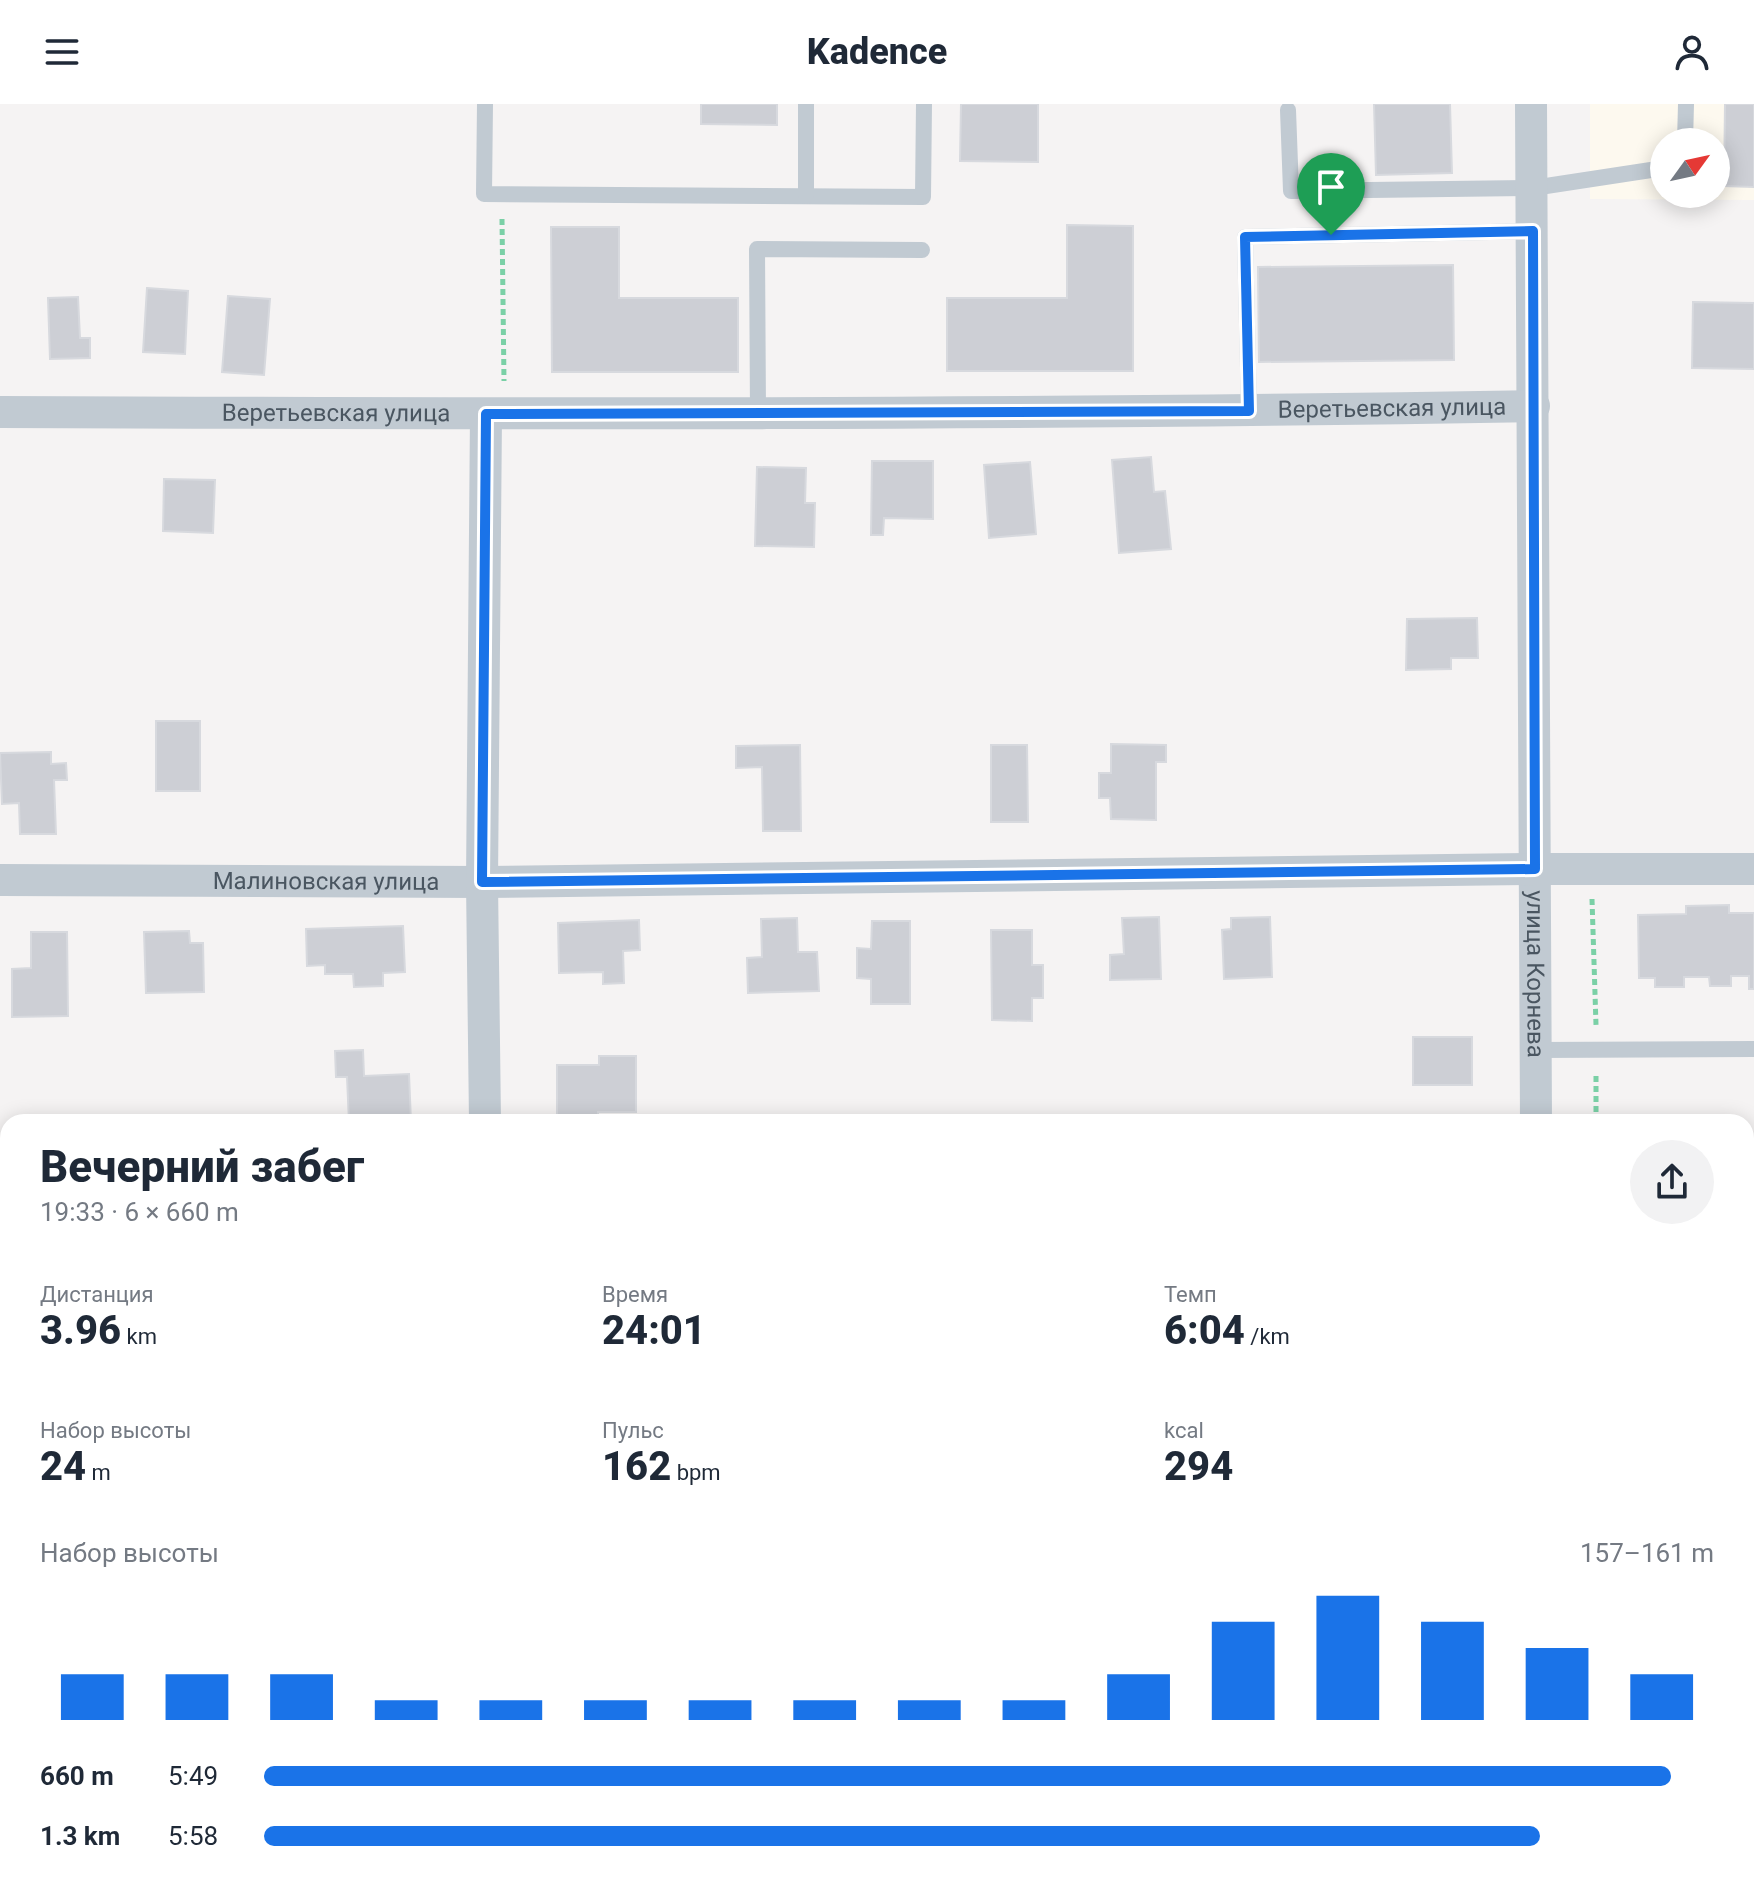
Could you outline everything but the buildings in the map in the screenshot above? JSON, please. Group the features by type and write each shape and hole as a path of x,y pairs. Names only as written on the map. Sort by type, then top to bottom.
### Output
{"street":[{"name":"улица Корнева","path":"1531,104 1536,1114"},
{"name":"Веретьевская улица","path":"0,412 758,413 1249,411 1534,406"},
{"path":"485,1114 482,882 495,414"},
{"name":"Малиновская улица","path":"0,880 482,882 1754,869"}],"lane":[{"path":"485,104 484,194 923,197 924,104"},
{"path":"806,104 806,196"},
{"path":"1685,128 1686,104"},
{"path":"1288,110 1291,191 1533,188 1650,170"},
{"path":"1249,411 1245,237 1533,231"},
{"path":"758,413 757,249 922,250"},
{"path":"1537,1050 1754,1049"}],"path":[{"path":"495,414 502,194"},
{"path":"1591,870 1596,1114"}],"shaded area":[{"path":"1590,104 1754,104 1754,200 1730,200 1730,128 1650,128 1650,199 1590,199"}],"route":[{"path":"1533,231 1535,869 482,882 486,414 1249,411 1245,237 1331,235 1533,231"}]}
